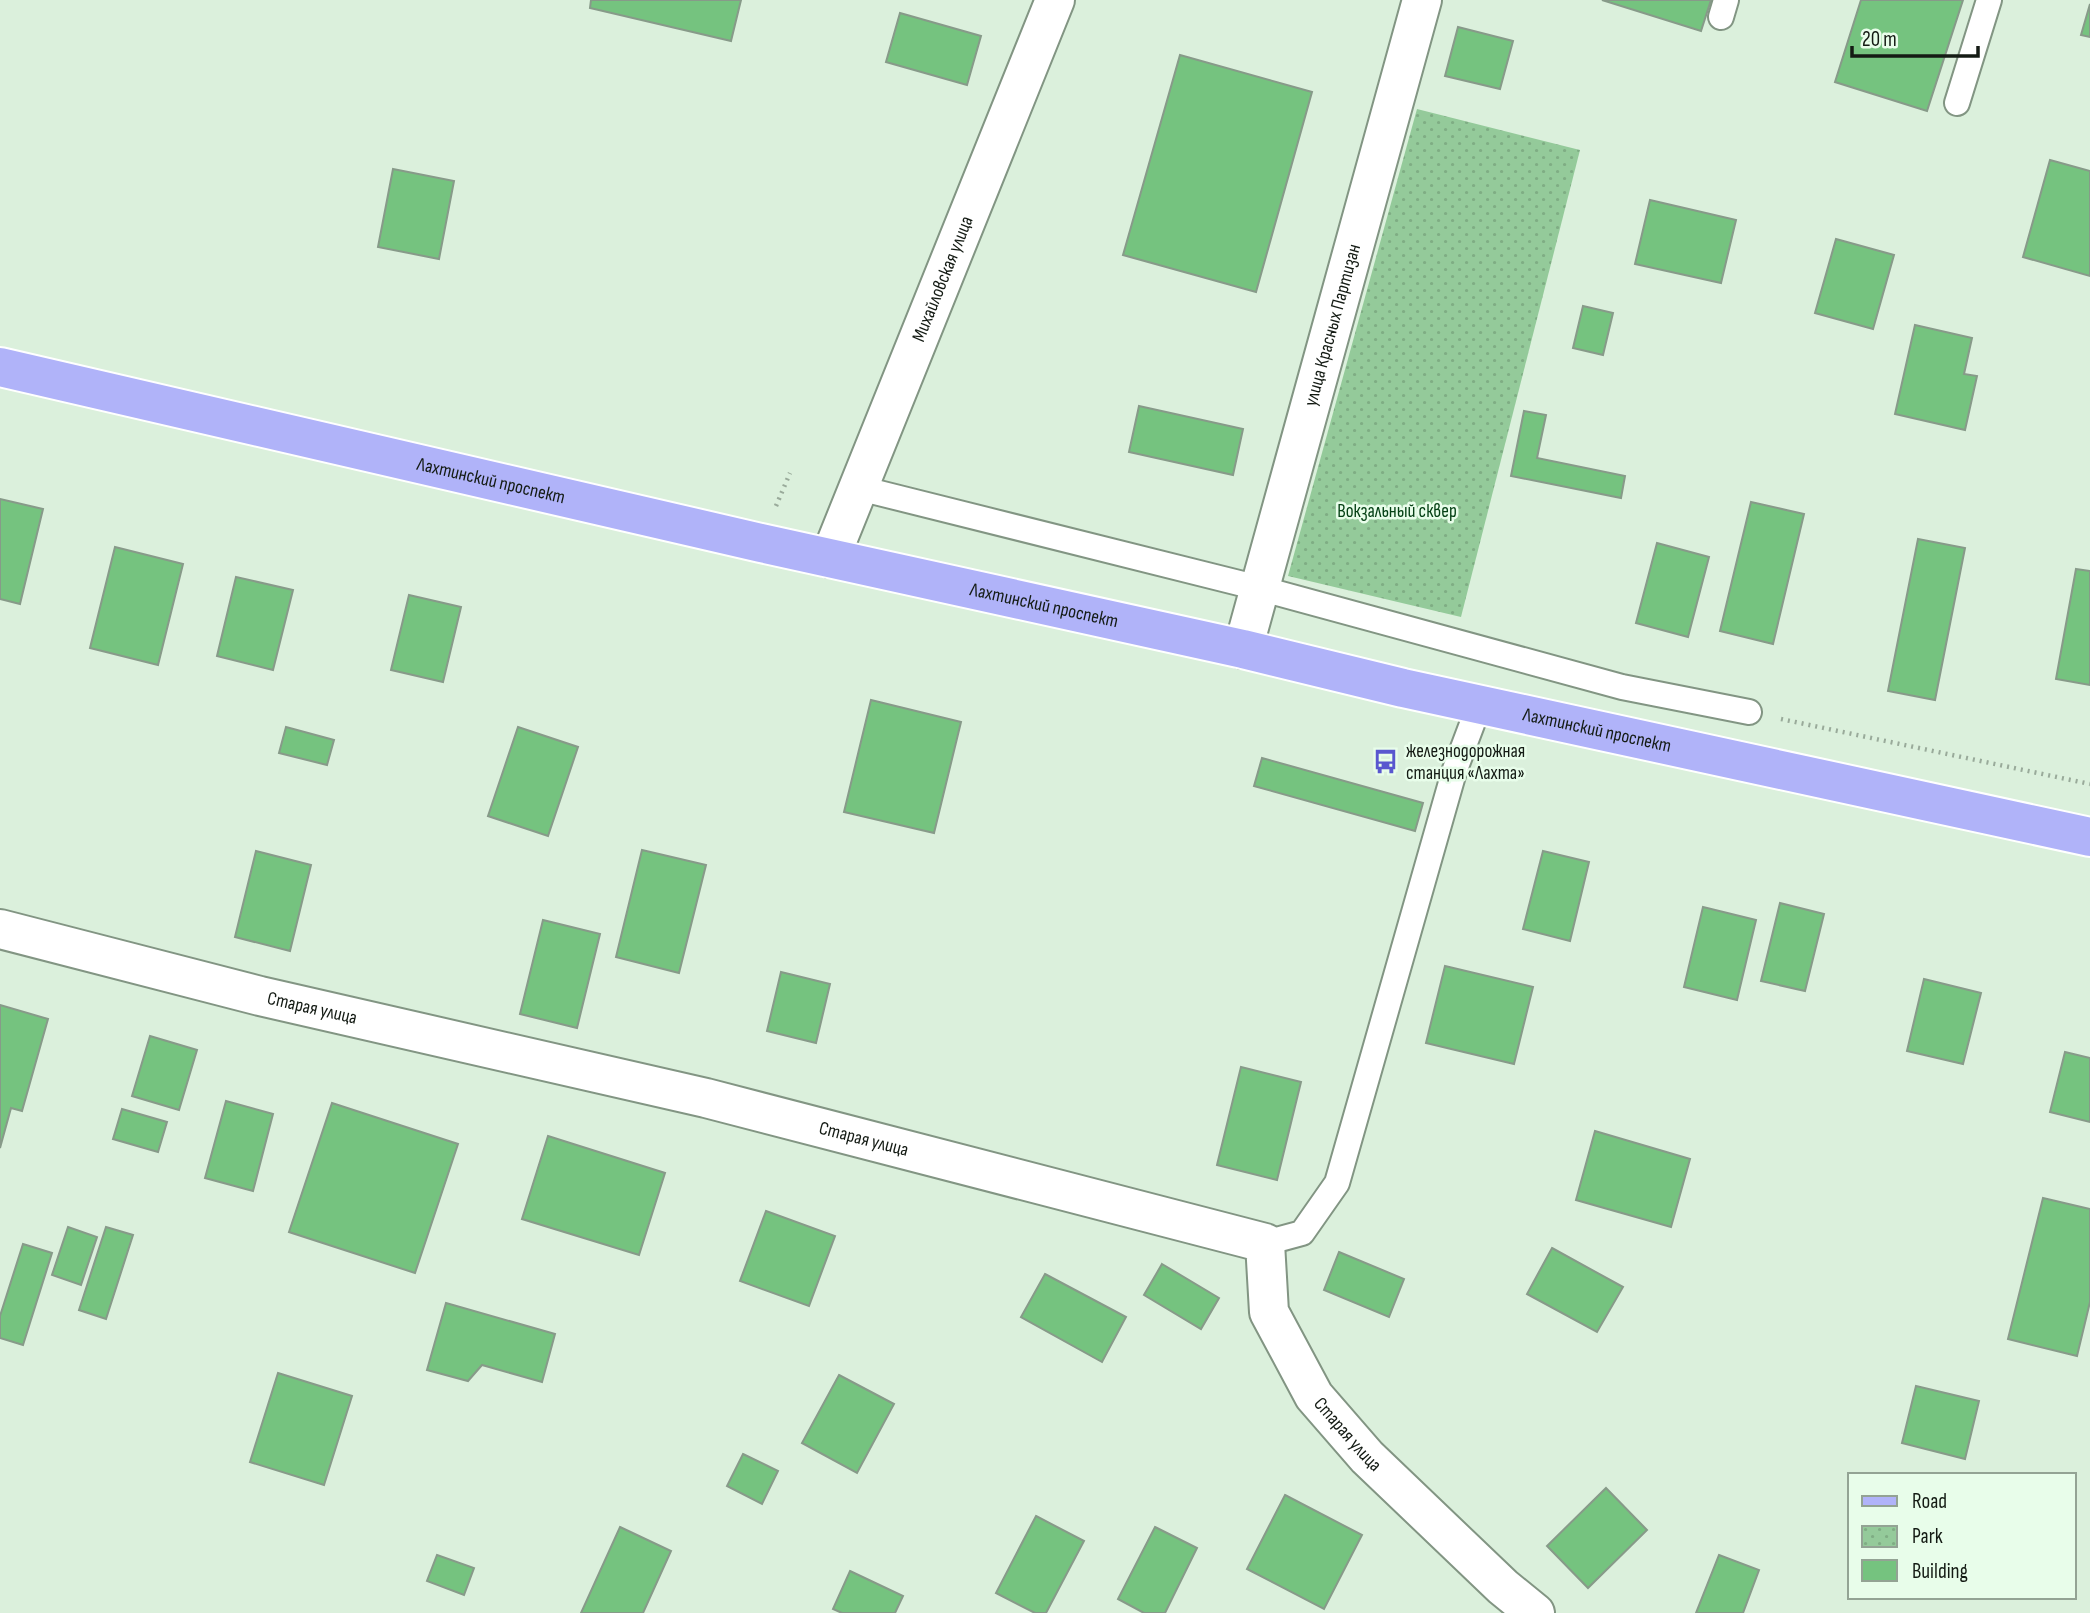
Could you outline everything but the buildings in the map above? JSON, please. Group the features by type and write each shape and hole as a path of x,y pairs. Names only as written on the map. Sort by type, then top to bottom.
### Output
{"main road":[{"name":"Лахтинский проспект","path":"0,367 830,558 1243,649 1402,688 2090,837"}],"street":[{"name":"Михайловская улица","path":"830,558 1055,0"},
{"name":"улица Красных Партизан","path":"1243,649 1422,0"},
{"name":"Старая улица","path":"0,929 261,996 706,1098 1265,1243 1269,1312 1314,1396 1367,1457 1503,1587 1535,1613"}],"lane":[{"path":"1957,103 1989,0"},
{"path":"859,488 1259,588 1622,687 1749,712"},
{"path":"1265,1243 1302,1233 1337,1183 1454,772 1480,703"}],"path":[{"path":"1749,712 2090,784"}],"green space":[{"name":"Вокзальный сквер","path":"1417,109 1580,150 1461,617 1288,576"}],"place":[{"name":"железнодорожная станция «Лахта»","path":"1386,762"}]}
